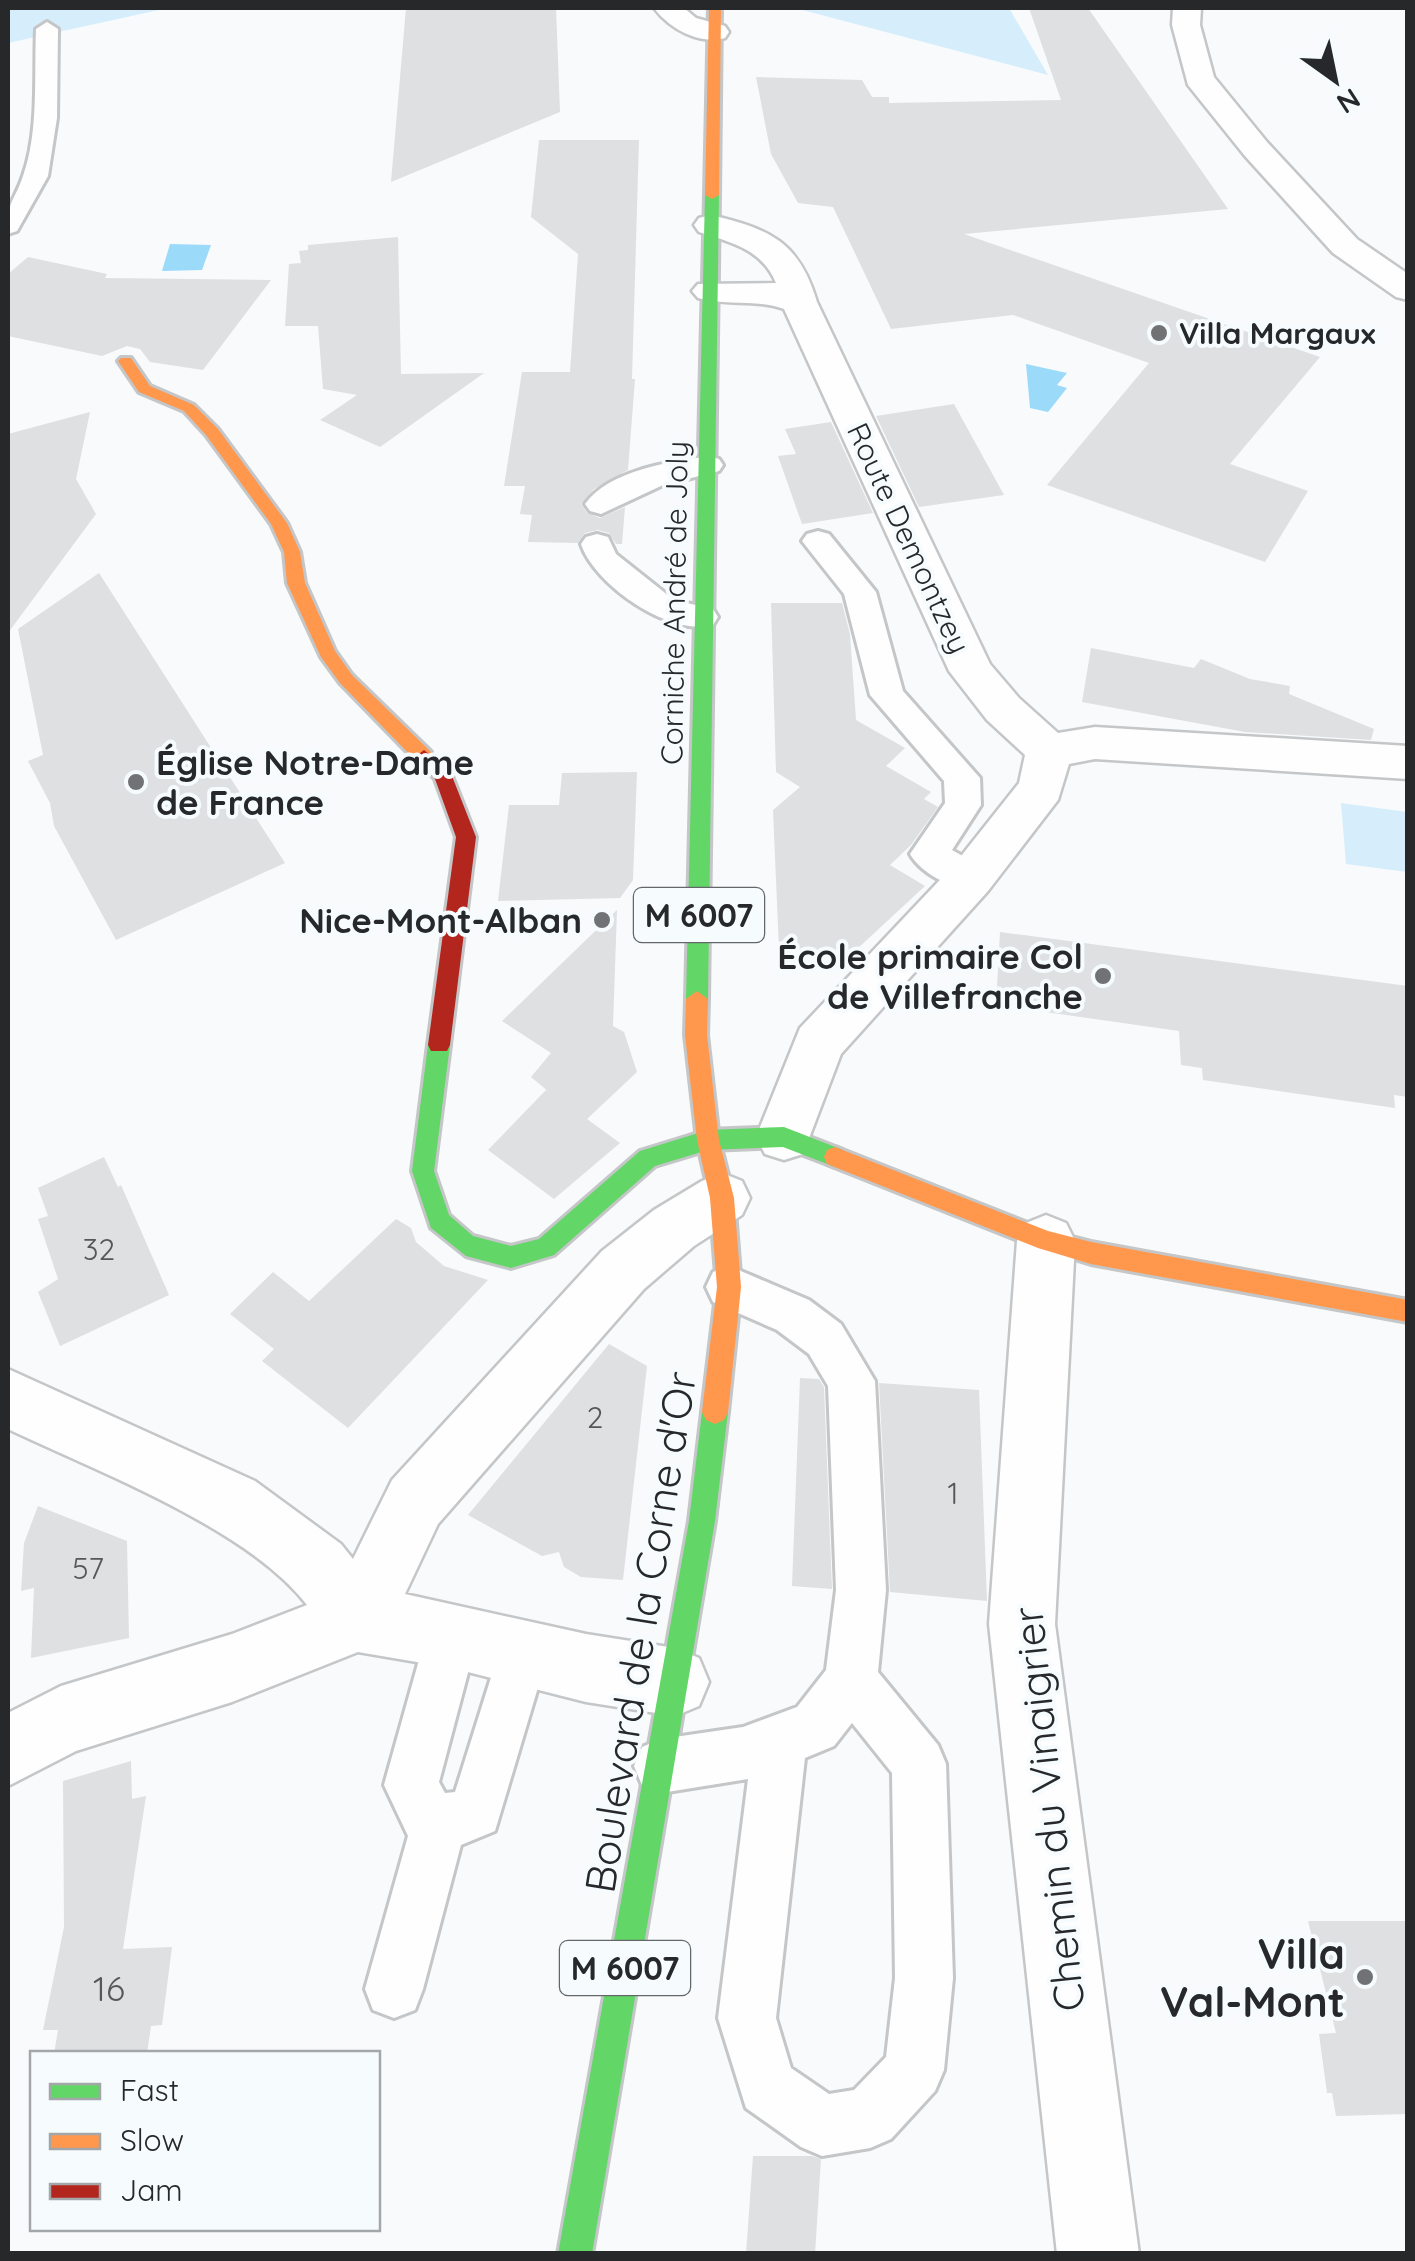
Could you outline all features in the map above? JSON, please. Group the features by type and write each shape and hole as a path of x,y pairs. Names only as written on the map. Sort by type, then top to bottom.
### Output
{"main road":[{"name":"Corniche André de Joly","path":"715,20 696,1034 708,1140 722,1198"},
{"path":"126,361 144,389 189,408 212,432 279,523 292,552 296,582 327,652 356,690 443,776 466,838 424,1171 439,1221 466,1245 511,1257 546,1248 648,1158 708,1140 784,1138 1046,1241 1091,1253 1408,1310"},
{"name":"Boulevard de la Corne d'Or","path":"575,2254 702,1521 730,1287 722,1198"}],"street":[{"path":"668,8 686,24 715,20"},
{"path":"1187,8 1186,25 1199,78 1256,149 1345,246 1408,290"},
{"name":"Route Demontzey","path":"711,224 750,238 792,269 799,302 971,671 1002,709 1050,752"},
{"path":"710,291 770,292 799,302"},
{"path":"784,1138 819,1043 970,878 1041,788 1050,752 1096,743 1408,763"},
{"path":"358,1619 415,1502 623,1270 674,1228 722,1198"},
{"name":"Chemin du Vinaigrier","path":"1046,1241 1022,1624 1098,2254"},
{"path":"8,1398 232,1503 318,1568 358,1619"},
{"path":"8,1751 62,1721 232,1668 358,1619 675,1682"}],"lane":[{"path":"8,226 36,176 45,118 47,29"},
{"path":"602,504 630,484 708,465"},
{"path":"818,541 860,592 887,695 962,778 963,805 929,854 970,878"},
{"path":"597,544 602,559 663,608 701,617"},
{"path":"661,1766 743,1754 815,1727 852,1680 861,1590 851,1381 825,1340 793,1315 730,1287"},
{"path":"452,1635 411,1785 428,1818 439,1822 449,1823 476,1812 522,1654"},
{"path":"780,1740 747,2018 767,2087 822,2126 870,2118 914,2070 924,1978 918,1764 852,1680"},
{"path":"394,1990 439,1822"}],"shaded area":[{"path":"8,8 168,8 8,43"},
{"path":"795,8 1009,8 1048,75"},
{"path":"1341,803 1407,812 1407,872 1346,864"}],"water":[{"path":"170,244 211,245 202,270 162,271"},
{"path":"1026,364 1067,373 1057,385 1067,388 1048,412 1030,408"}],"building":[{"path":"406,8 556,8 560,112 391,182"},
{"path":"1029,8 1088,8 1228,209 964,234 1320,357 1230,464 1308,491 1265,562 1047,485 1149,363 1013,315 891,329 833,207 798,203 771,154 756,77 862,80 872,97 889,97 889,103 1061,100"},
{"path":"539,140 639,140 635,379 628,470 594,489 581,504 587,513 600,518 625,507 622,544 616,544 609,533 598,530 585,533 578,543 528,542 532,515 520,514 525,486 504,486 522,372 570,372 578,254 531,217"},
{"path":"398,237 401,374 484,373 380,447 320,420 357,395 323,389 318,326 285,326 289,264 301,263 299,251 308,250 308,245"},
{"path":"28,257 107,274 105,278 271,280 203,370 150,362 140,349 127,346 102,356 8,336 8,274"},
{"path":"954,404 1004,495 919,507 876,416"},
{"path":"90,412 76,479 96,514 8,633 8,434"},
{"path":"831,422 873,513 802,524 778,456 796,454 785,429"},
{"name":"Église Notre-Dame de France","path":"99,573 285,863 116,940 54,826 50,803 28,761 43,755 18,629"},
{"path":"771,603 842,603 850,634 856,720 905,748 886,766 931,792 924,799 938,807 911,845 890,865 925,886 856,950 779,950 773,810 800,787 776,772"},
{"path":"1091,648 1194,668 1201,659 1250,679 1290,686 1289,694 1374,729 1371,740 1245,732 1082,702"},
{"path":"637,772 633,880 620,898 498,901 509,805 559,805 562,773"},
{"path":"617,910 613,1026 624,1032 637,1072 587,1119 620,1143 554,1199 488,1150 546,1090 549,1092 531,1077 551,1053 502,1021"},
{"path":"1000,932 1408,986 1408,1097 1394,1095 1395,1108 1203,1080 1202,1068 1181,1065 1179,1031 996,1005"},
{"path":"104,1157 118,1187 121,1185 169,1295 60,1346 38,1292 58,1279 38,1219 48,1216 38,1188"},
{"path":"396,1219 411,1228 416,1242 444,1266 488,1280 348,1428 262,1361 274,1349 230,1314 273,1272 309,1301"},
{"path":"609,1344 647,1366 623,1580 581,1577 564,1567 559,1552 542,1556 468,1515"},
{"path":"800,1378 819,1379 824,1387 832,1589 792,1586"},
{"path":"879,1383 979,1390 987,1601 890,1592"},
{"path":"38,1506 127,1541 129,1638 31,1658 34,1588 21,1591 24,1543"},
{"path":"131,1761 132,1799 146,1796 123,1949 172,1947 162,2025 151,2026 147,2051 54,2051 58,2030 43,2030 64,1927 63,1781"},
{"name":"Villa Val-Mont","path":"1308,1921 1408,1921 1408,2114 1336,2116 1332,2093 1327,2093 1319,2034 1336,2033"},
{"path":"753,2156 821,2159 815,2254 746,2254"}],"traffic: fast":[{"path":"697,999 712,195"},
{"path":"439,1045 423,1171 439,1221 466,1245 511,1257 546,1248 648,1158 708,1140 784,1137 835,1157"},
{"path":"575,2254 702,1521 715,1412"}],"traffic: slow":[{"path":"712,195 715,8"},
{"path":"126,361 144,389 189,408 212,432 279,523 292,552 296,583 327,653 346,679 424,757"},
{"path":"697,999 696,1035 708,1140 722,1198 729,1287 715,1412"},
{"path":"835,1157 1046,1241 1091,1253 1408,1311"}],"traffic: jam":[{"path":"424,757 443,776 466,837 439,1045"}],"place":[{"name":"Villa Margaux","path":"1159,333"},
{"name":"Église Notre-Dame de France","path":"136,782"},
{"name":"Nice-Mont-Alban","path":"602,920"},
{"name":"École primaire Col de Villefranche","path":"1103,976"},
{"name":"Villa Val-Mont","path":"1365,1977"}]}
